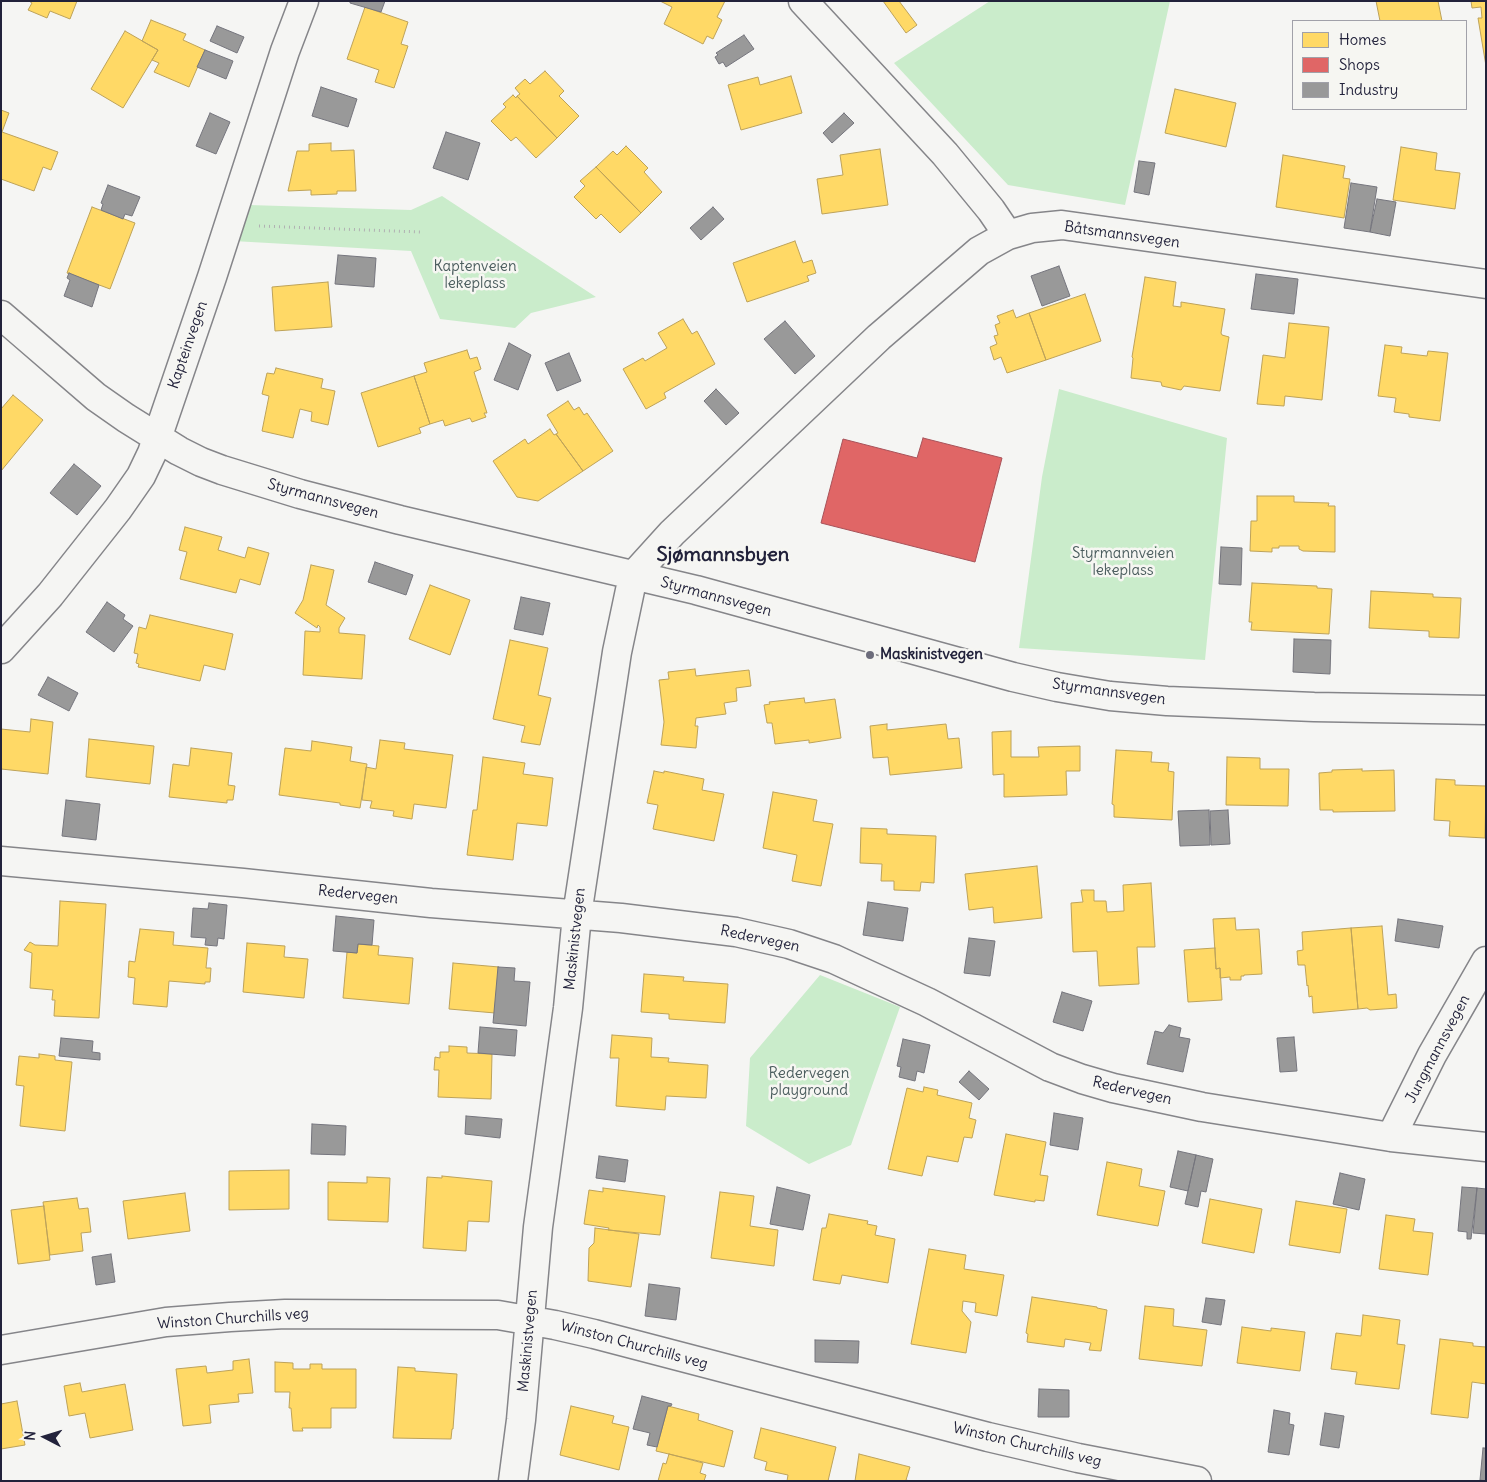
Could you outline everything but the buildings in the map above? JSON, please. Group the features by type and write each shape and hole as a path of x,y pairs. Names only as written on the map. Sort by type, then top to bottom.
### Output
{"street":[{"name":"Kapteinvegen","path":"1,650 50,595 118,509 140,476 157,438 285,51 304,1"},
{"path":"633,576 672,533 879,337 979,251 1008,235 945,154 803,1"},
{"name":"Båtsmannsvegen","path":"1008,235 1032,228 1062,226 1486,284"},
{"name":"Styrmannsvegen","path":"5,327 96,397 157,438 200,462 300,494 696,590 1013,677 1110,696 1167,701 1314,707 1486,710"},
{"name":"Maskinistvegen","path":"513,1481 521,1420 538,1227 568,1008 577,915 617,652 633,576"},
{"name":"Redervegen","path":"1,861 243,883 431,903 621,918 736,932 789,944 834,959 926,1002 1050,1067 1113,1088 1193,1105 1391,1137 1486,1147"},
{"name":"Jungmannsvegen","path":"1391,1137 1432,1055 1486,961"},
{"name":"Winston Churchills veg","path":"1,1350 108,1330 166,1322 276,1314 498,1315 594,1334 988,1437 1078,1458 1197,1481"}],"path":[{"path":"229,225 420,232"}],"green space":[{"path":"990,1 1170,1 1125,205 1008,185 894,63"},
{"name":"Kaptenveien lekeplass","path":"442,196 596,297 531,313 515,328 440,319 411,251 233,241 249,205 411,210"},
{"name":"Styrmannveien lekeplass","path":"1059,389 1227,438 1205,660 1019,648 1042,477"},
{"name":"Redervegen playground","path":"820,975 900,1007 851,1145 809,1164 746,1126 750,1058"}],"place":[{"name":"Maskinistvegen","path":"870,655"}],"district":[{"name":"Sjømannsbyen","path":"723,555"}]}
